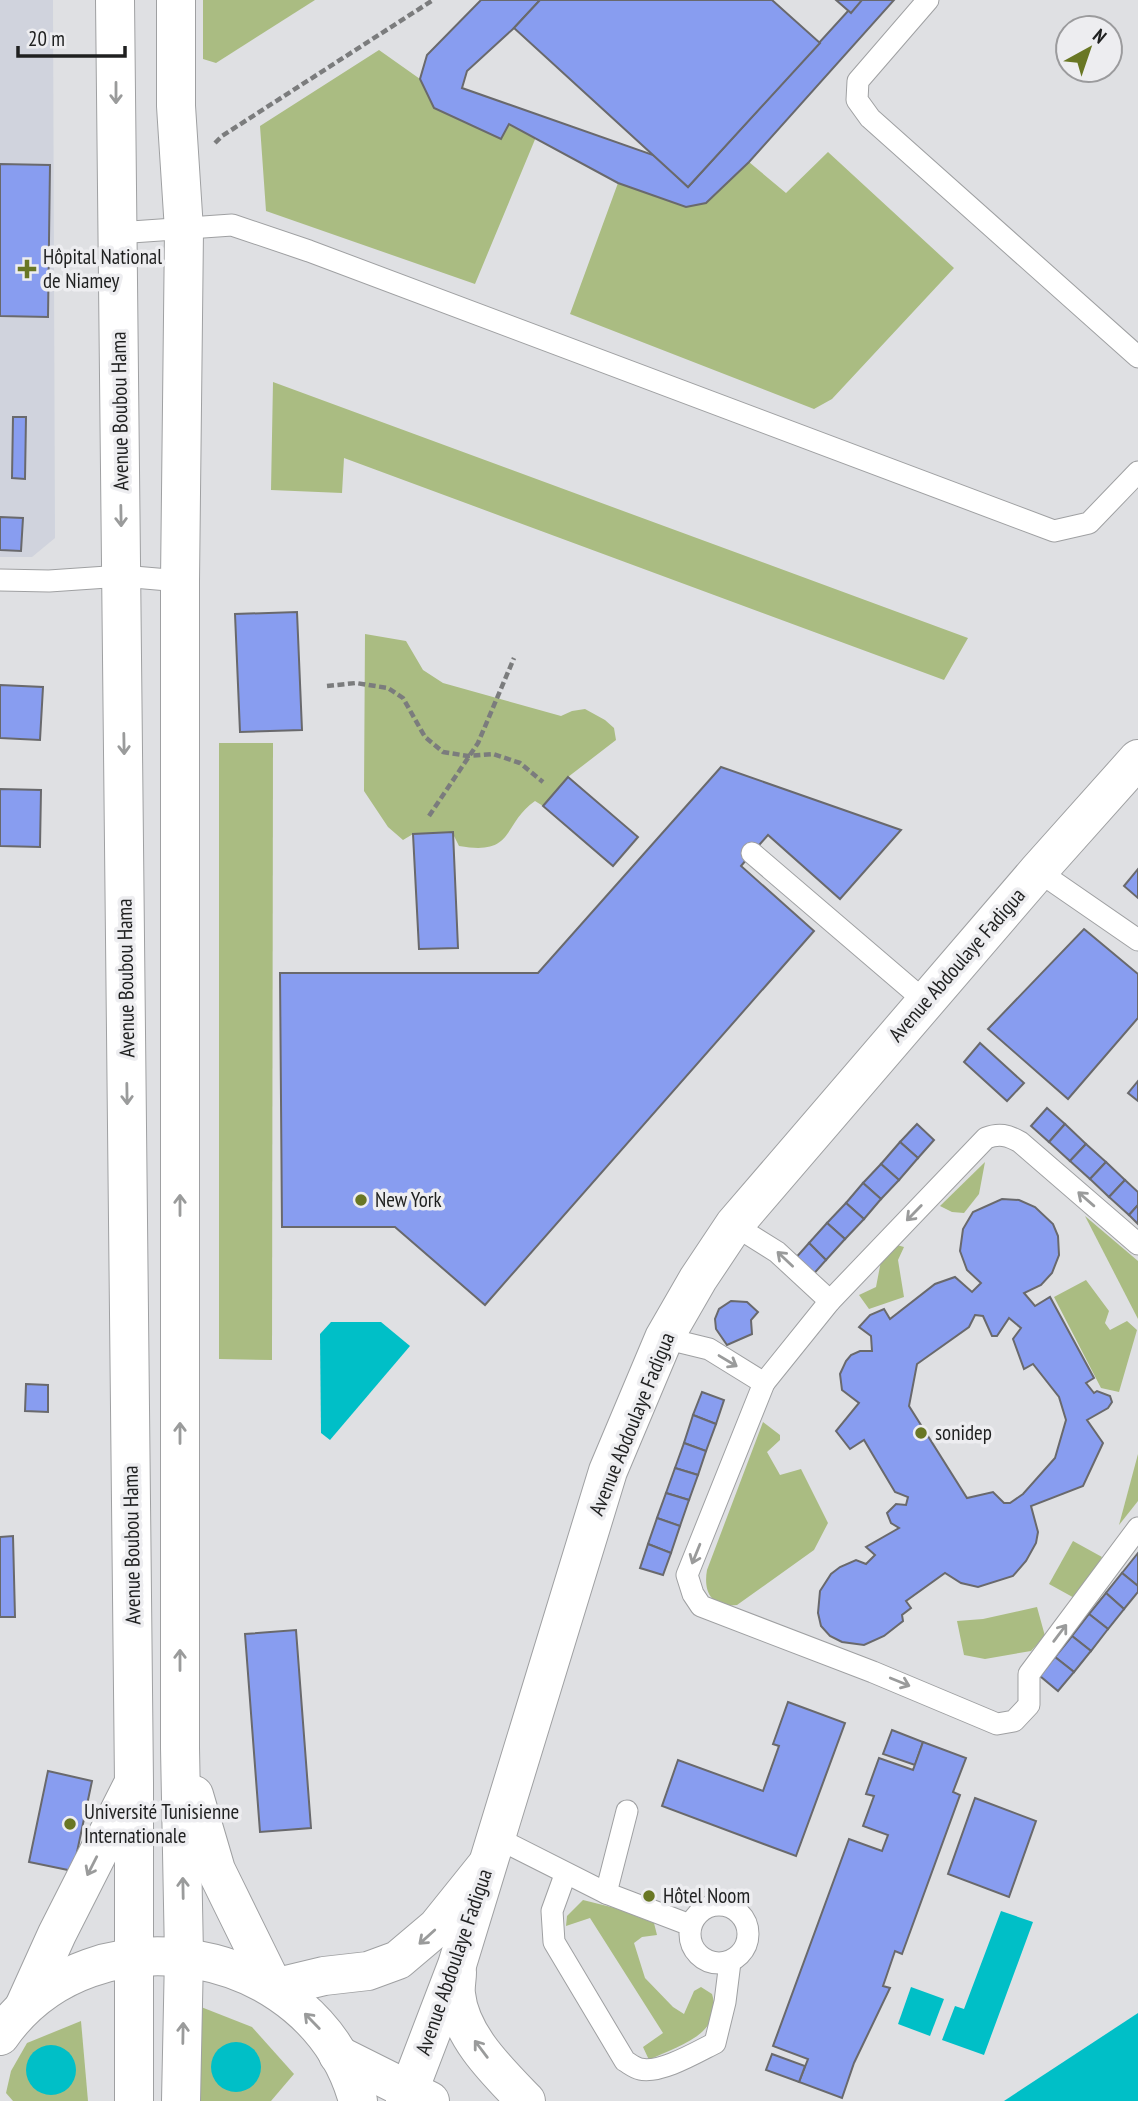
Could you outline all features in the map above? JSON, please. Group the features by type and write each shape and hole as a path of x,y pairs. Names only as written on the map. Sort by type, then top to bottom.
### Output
{"main road":[{"name":"Avenue Boubou Hama","path":"115,0 134,1783 134,2101"},
{"path":"176,0 176,106 184,230 180,580 180,1748 184,1956 181,2101"},
{"name":"Avenue Abdoulaye Fadigua","path":"415,2097 608,1471 664,1338 698,1279 734,1225 1038,871 1138,760"},
{"path":"180,1748 216,1870 274,1988"},
{"path":"12,2023 134,1783"},
{"path":"274,1988 324,1976 368,1971 404,1955 437,1927 491,1851"},
{"path":"240,1919 300,1967 324,1976"},
{"path":"12,2023 47,1990 104,1963 134,1956 184,1956 231,1967 274,1988 298,2007 320,2029 338,2055 358,2101"},
{"path":"457,1965 456,1995 470,2035 503,2078 526,2101"},
{"path":"338,2055 415,2097"}],"lane":[{"path":"928,0 858,81 857,100 870,118 1138,357"},
{"path":"117,233 232,225 309,251 1054,531 1089,523 1138,472"},
{"path":"0,580 49,581 122,576 180,580"},
{"path":"751,853 926,1002"},
{"path":"1038,871 1138,940"},
{"path":"1138,1244 1020,1142 1005,1135 986,1138 830,1301 764,1383 687,1575 693,1594 701,1606 873,1672 997,1724 1014,1721 1029,1705 1030,1674 1138,1528"},
{"path":"734,1225 778,1252 830,1301"},
{"path":"664,1338 709,1349 764,1383"},
{"path":"606,1893 627,1811"},
{"path":"491,1851 565,1875 690,1925"},
{"path":"565,1875 552,1911 554,1942 625,2062 641,2070 653,2068 673,2063 715,2043 725,2002 730,1962"},
{"path":"725,1904 737,1910 745,1920 749,1932 747,1944 741,1954 730,1962 716,1964 704,1960 694,1950 689,1938 690,1925 698,1912 710,1905 725,1904"}],"path":[{"path":"212,145 433,0"},
{"path":"429,816 478,743 514,658"},
{"path":"327,687 356,683 388,688 403,698 425,737 443,752 468,756 493,754 520,763 543,782"}],"shaded area":[{"name":"Hôpital National de Niamey","path":"0,0 53,0 55,538 32,557 0,557"}],"green space":[{"path":"203,0 315,0 216,63 203,59"},
{"path":"379,50 420,79 434,108 501,139 509,124 536,137 475,284 266,211 260,126"},
{"path":"828,152 954,268 832,399 814,409 570,314 618,183 686,207 706,203 749,162 786,193"},
{"path":"273,382 968,638 944,680 344,458 342,493 271,490"},
{"path":"365,634 406,641 423,670 443,683 561,716 585,709 614,728 616,740 568,777 543,806 535,801 524,810 506,836 490,847 459,846 452,832 413,834 403,840 388,827 364,791"},
{"path":"219,743 273,743 272,1360 219,1359"},
{"path":"985,1162 979,1194 964,1213 952,1212 940,1206"},
{"path":"1085,1216 1138,1261 1138,1319"},
{"path":"897,1245 904,1247 898,1260 904,1297 869,1309 859,1295 876,1287 881,1261"},
{"path":"1086,1280 1109,1311 1105,1323 1110,1330 1127,1321 1137,1330 1119,1392 1101,1388 1054,1297"},
{"path":"763,1422 780,1435 780,1440 767,1452 780,1475 801,1469 828,1523 814,1550 737,1605 721,1604 708,1592 707,1570"},
{"path":"1138,1454 1138,1501 1119,1525"},
{"path":"1073,1541 1102,1557 1078,1600 1049,1584"},
{"path":"1037,1607 1045,1636 1031,1651 985,1659 964,1655 957,1621 983,1619"},
{"path":"583,1900 615,1908 654,1923 657,1935 642,1937 634,1943 645,1978 673,2007 684,2014 694,1991 701,1987 712,1994 714,2008 705,2029 684,2044 649,2060 643,2047 663,2033 590,1918 566,1926 567,1916"},
{"path":"196,2005 252,2027 294,2074 271,2101 197,2101"},
{"path":"81,2021 88,2101 13,2101 6,2093 11,2071 27,2043"}],"water":[{"path":"331,1322 381,1322 410,1346 330,1440 321,1433 320,1334"},
{"path":"1001,1911 1033,1922 984,2055 942,2040 955,2006 964,2009"},
{"path":"911,1987 944,1999 930,2036 898,2024"},
{"path":"1138,2013 1138,2101 1004,2101"},
{"path":"236,2042 254,2049 261,2067 254,2085 236,2092 218,2085 211,2067 218,2049"},
{"path":"51,2045 69,2052 76,2070 69,2088 51,2095 33,2088 26,2070 33,2052"}],"building":[{"path":"481,0 540,0 467,71 462,88 656,156 688,187 858,0 894,0 749,162 706,203 686,207 618,183 509,124 501,139 434,108 420,79 427,55"},
{"path":"540,0 772,0 820,43 688,187 514,28"},
{"path":"836,0 862,0 851,13"},
{"path":"0,164 50,165 48,317 0,316"},
{"path":"13,417 26,417 25,479 12,478"},
{"path":"0,517 23,518 21,551 0,550"},
{"path":"297,612 302,730 240,732 235,614"},
{"path":"0,685 43,687 40,740 0,738"},
{"path":"721,767 901,830 840,899 768,835 752,853 741,866 814,931 485,1305 395,1227 282,1227 280,973 538,973"},
{"path":"568,777 638,837 613,866 543,806"},
{"path":"0,789 41,790 40,847 0,846"},
{"path":"453,832 458,948 419,949 413,834"},
{"path":"1138,869 1138,898 1124,886"},
{"path":"1084,929 1138,974 1138,1018 1068,1099 988,1029"},
{"path":"980,1043 1024,1083 1007,1101 964,1062"},
{"path":"1138,1081 1138,1101 1128,1093"},
{"path":"1047,1108 1065,1124 1049,1142 1031,1126"},
{"path":"917,1124 934,1140 918,1158 900,1142"},
{"path":"1065,1124 1086,1144 1070,1161 1049,1142"},
{"path":"900,1142 918,1158 899,1180 881,1164"},
{"path":"1086,1144 1106,1162 1090,1179 1070,1161"},
{"path":"1106,1162 1125,1180 1109,1197 1090,1179"},
{"path":"881,1164 899,1180 881,1199 863,1183"},
{"path":"1125,1180 1138,1192 1138,1205 1129,1215 1109,1197"},
{"path":"863,1183 881,1199 864,1219 846,1203"},
{"path":"1002,1199 1019,1200 1035,1207 1053,1224 1058,1236 1059,1255 1052,1273 1041,1285 1024,1293 1035,1306 1050,1297 1094,1378 1086,1383 1094,1393 1097,1391 1110,1396 1112,1402 1108,1408 1087,1420 1103,1443 1083,1486 1031,1506 1038,1532 1036,1543 1013,1576 978,1587 961,1583 945,1573 906,1601 911,1608 902,1615 903,1621 884,1636 864,1645 842,1642 830,1636 821,1626 818,1613 820,1591 831,1574 840,1567 856,1560 866,1564 875,1555 866,1547 899,1528 891,1523 887,1513 896,1504 906,1505 908,1497 895,1492 864,1440 850,1449 836,1431 859,1403 842,1390 840,1374 851,1355 860,1351 872,1351 871,1336 859,1327 870,1315 884,1309 890,1319 935,1284 955,1277 972,1292 981,1283 967,1270 960,1251 963,1229 973,1212","holes":["975,1315 983,1316 992,1336 997,1336 1009,1318 1021,1328 1013,1339 1024,1369 1033,1364 1059,1397 1066,1420 1055,1458 1023,1494 1010,1503 1004,1503 993,1492 967,1498 909,1406 917,1364 969,1327"]},
{"path":"846,1203 864,1219 845,1239 827,1223"},
{"path":"1138,1205 1138,1224 1129,1215"},
{"path":"827,1223 845,1239 826,1260 809,1243"},
{"path":"809,1243 826,1260 810,1278 793,1261"},
{"path":"731,1301 747,1302 758,1312 751,1320 752,1334 727,1345 716,1329 715,1319 719,1309"},
{"path":"26,1384 48,1385 48,1412 25,1411"},
{"path":"702,1392 724,1400 716,1424 693,1415"},
{"path":"693,1415 716,1424 706,1451 684,1443"},
{"path":"684,1443 706,1451 698,1475 675,1468"},
{"path":"675,1468 698,1475 689,1500 666,1493"},
{"path":"666,1493 689,1500 680,1526 657,1518"},
{"path":"657,1518 680,1526 671,1553 648,1544"},
{"path":"13,1536 15,1617 0,1617 0,1537"},
{"path":"648,1544 671,1553 663,1575 640,1568"},
{"path":"1138,1553 1138,1586 1122,1573"},
{"path":"1122,1573 1138,1586 1138,1592 1124,1609 1106,1593"},
{"path":"1106,1593 1124,1609 1108,1629 1089,1614"},
{"path":"1089,1614 1108,1629 1091,1651 1072,1636"},
{"path":"296,1630 311,1828 260,1832 245,1634"},
{"path":"1072,1636 1091,1651 1074,1672 1055,1657"},
{"path":"1055,1657 1074,1672 1058,1691 1040,1676"},
{"path":"788,1702 845,1723 796,1856 662,1806 678,1760 763,1791 779,1746 773,1744"},
{"path":"892,1730 923,1742 915,1765 883,1754"},
{"path":"923,1742 966,1758 953,1792 960,1795 902,1954 895,1951 883,1986 890,1988 854,2063 842,2098 799,2082 808,2059 773,2046 849,1839 882,1851 888,1835 863,1826 874,1796 866,1794 879,1758 913,1770"},
{"path":"48,1771 92,1781 73,1871 29,1862"},
{"path":"975,1798 1036,1821 1009,1897 948,1874"},
{"path":"772,2054 805,2066 799,2082 766,2070"}],"place":[{"name":"Hôpital National de Niamey","path":"27,269"},
{"name":"New York","path":"361,1200"},
{"name":"sonidep","path":"921,1433"},
{"name":"Université Tunisienne Internationale","path":"70,1824"},
{"name":"Hôtel Noom","path":"649,1896"}]}
